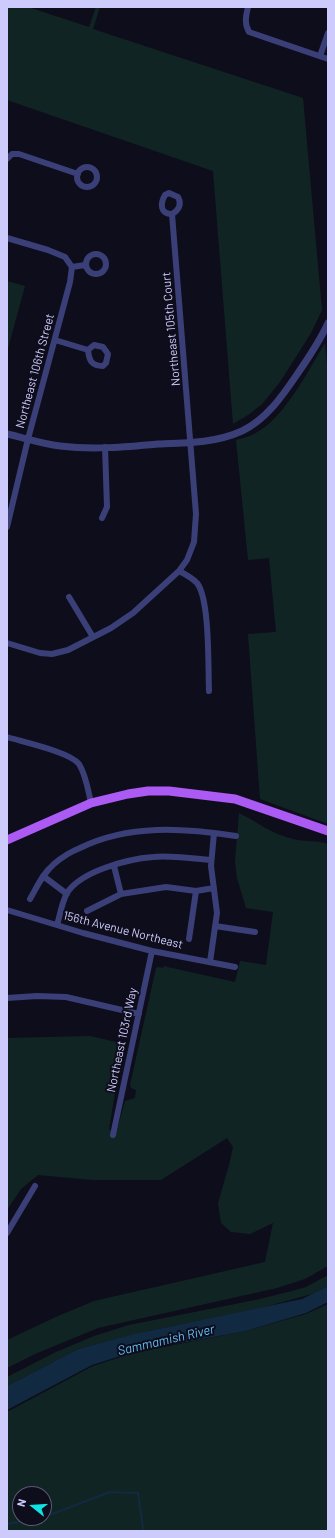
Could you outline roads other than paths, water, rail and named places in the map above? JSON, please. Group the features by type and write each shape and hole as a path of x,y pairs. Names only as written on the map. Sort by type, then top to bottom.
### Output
{"main road":[{"path":"7,840 91,803 148,791 169,791 235,799 264,807 328,831"}],"street":[{"path":"248,7 245,21 249,32 328,59"},
{"path":"320,56 328,33"},
{"path":"7,159 12,154 18,154 78,174"},
{"name":"Northeast 105th Court","path":"7,643 40,653 52,654 68,650 111,628 133,613 179,571 187,560 194,542 196,514 192,442 172,214"},
{"path":"7,238 48,250 65,257 72,267 85,265"},
{"name":"Northeast 106th Street","path":"7,527 28,439 70,282 72,267"},
{"path":"7,434 59,446 82,448 192,442 223,437 242,431 257,422 271,410 287,391 327,327"},
{"path":"55,340 88,350"},
{"path":"102,518 107,507 105,447"},
{"path":"179,571 197,584 203,594 206,609 209,690"},
{"path":"69,597 93,637"},
{"path":"7,737 63,754 73,759 83,772 91,803"},
{"path":"30,899 44,876 53,865 63,856 95,840 150,829 173,829 236,836"},
{"path":"210,962 217,913 211,866 214,833"},
{"path":"57,925 66,894 72,887 83,879 128,861 154,857 211,860"},
{"path":"114,866 121,894"},
{"path":"44,876 66,894"},
{"path":"87,910 121,894 166,888 196,891 214,888"},
{"path":"189,939 196,891"},
{"name":"156th Avenue Northeast","path":"7,910 152,951 235,967"},
{"path":"215,926 255,932"},
{"name":"Northeast 103rd Way","path":"113,1135 152,951"},
{"path":"7,998 65,996 139,1014"},
{"path":"7,1233 35,1186"}],"water":[{"name":"Sammamish River","path":"328,1286 328,1302 306,1313 246,1331 133,1352 92,1365 7,1410 7,1386 78,1349 134,1334 302,1299"}],"waterway":[{"path":"52,1514 110,1492 138,1493 143,1528 142,1531"},
{"path":"7,1524 12,1523"}]}
